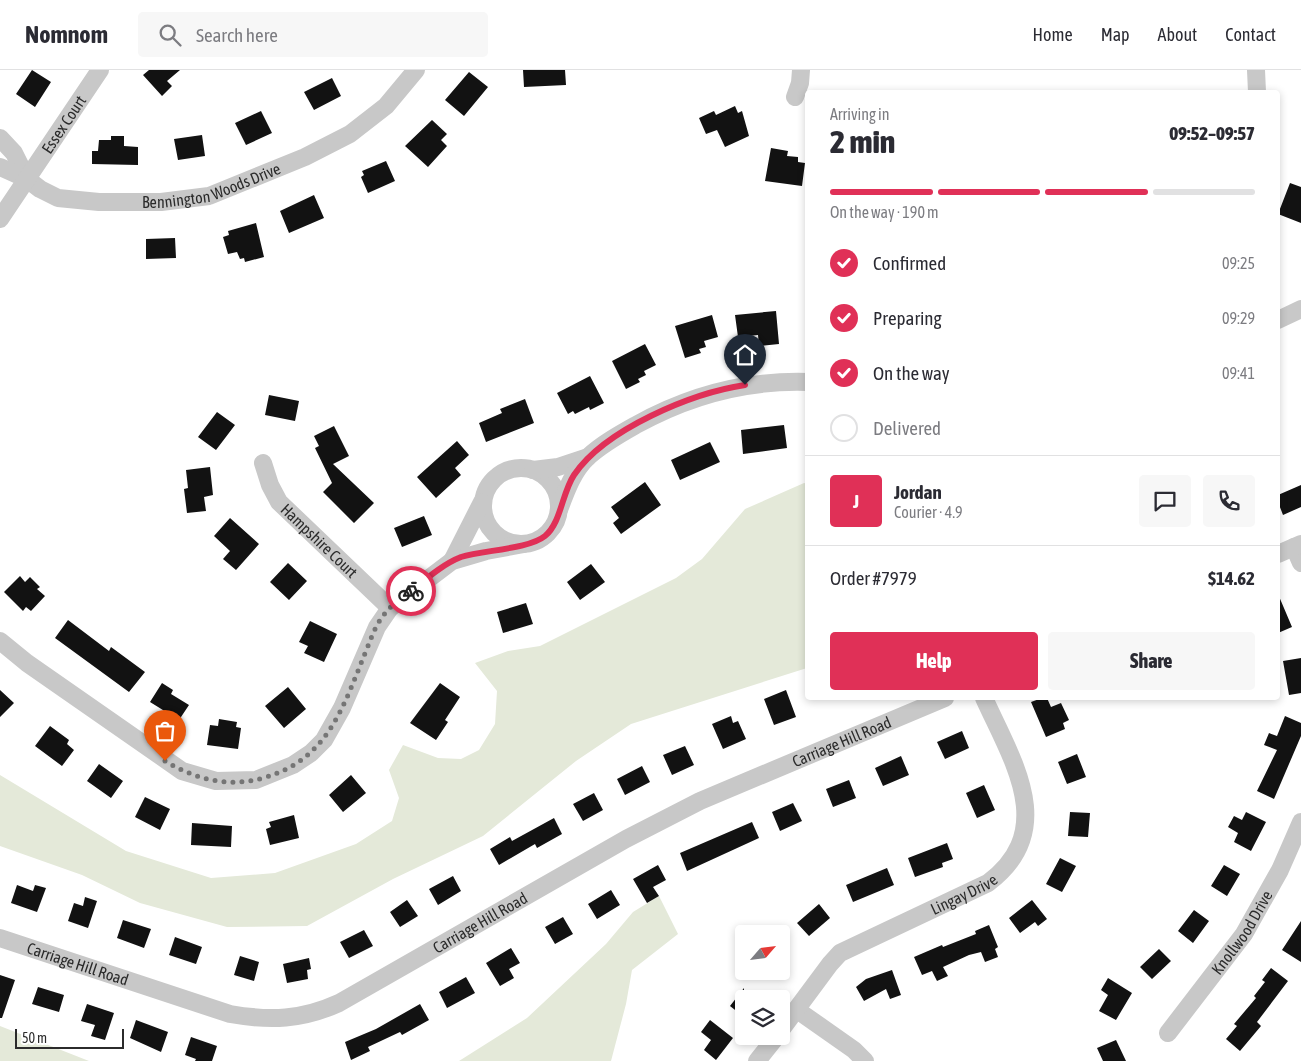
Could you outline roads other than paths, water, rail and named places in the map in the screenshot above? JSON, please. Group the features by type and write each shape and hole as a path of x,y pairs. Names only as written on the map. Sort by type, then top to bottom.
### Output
{"street":[{"name":"Essex Court","path":"27,179 100,70"},
{"name":"Bennington Woods Drive","path":"0,167 27,179 49,195 77,200 161,202 209,196 288,165 350,134 386,106 416,70"},
{"path":"795,97 800,83 801,70"},
{"path":"1256,70 1257,90"},
{"path":"0,138 14,152 27,179 0,219"},
{"path":"1280,319 1301,309"},
{"path":"452,561 484,498 488,486 500,474 516,468 533,470 588,458 646,420 697,397 751,384 805,382"},
{"path":"0,641 27,664 182,771 216,781 246,781 285,770 311,753 324,740 342,708 376,627 390,608 452,561 486,551 540,540 556,522 569,485 588,458"},
{"name":"Hampshire Court","path":"263,463 270,485 279,502 390,608"},
{"path":"533,470 543,475 552,484 558,496 559,510"},
{"path":"484,498 484,516 494,533 509,542 524,544"},
{"path":"1280,554 1299,551"},
{"name":"Carriage Hill Road","path":"0,938 230,1014 266,1019 302,1016 339,1003 626,839 700,801 940,700"},
{"name":"Lingay Drive","path":"790,1019 840,953 988,883 1003,872 1016,855 1025,826 1024,793 985,700"},
{"name":"Knollwood Drive","path":"1168,1033 1244,934 1280,870 1301,822"},
{"path":"797,1010 854,1050 866,1061"},
{"path":"758,1061 770,1045"}]}
